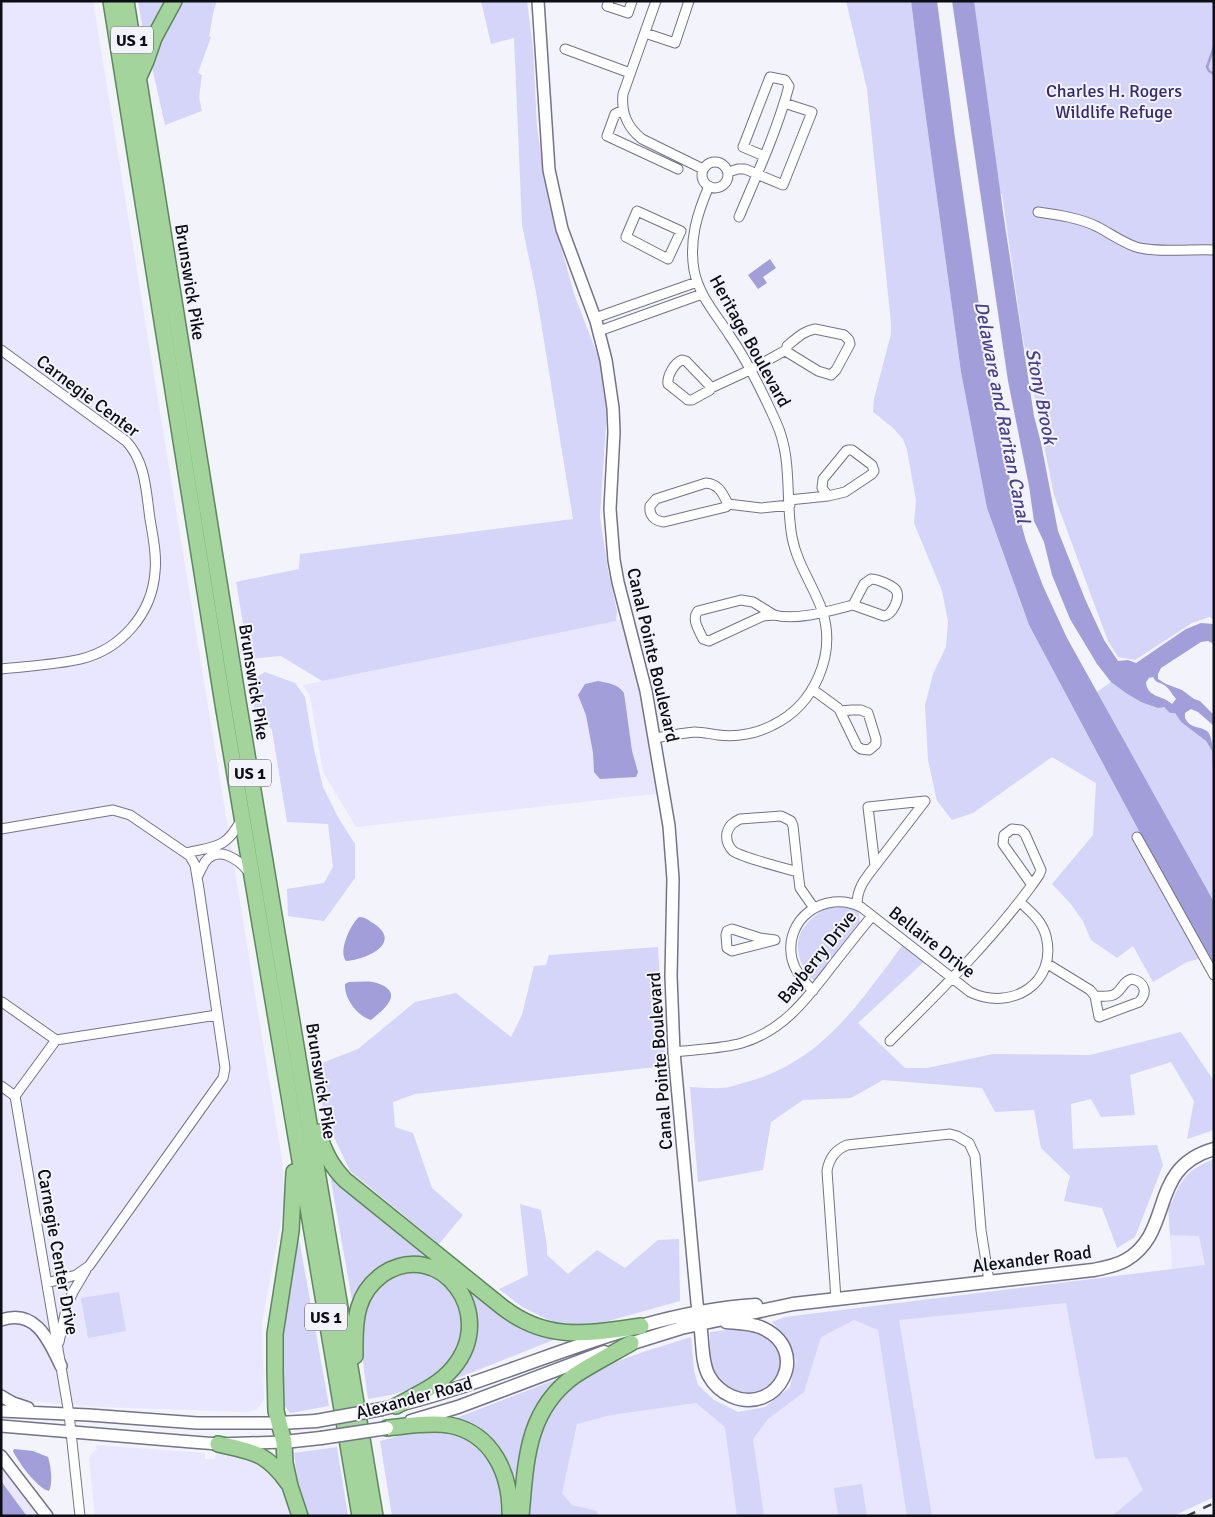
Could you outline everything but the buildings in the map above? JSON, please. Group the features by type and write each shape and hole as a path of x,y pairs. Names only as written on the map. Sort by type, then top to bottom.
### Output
{"highway":[{"name":"Brunswick Pike","path":"111,1 220,686 360,1516"},
{"name":"Brunswick Pike","path":"126,1 236,692 375,1516"},
{"path":"138,79 154,38 174,1"},
{"path":"300,1071 324,1149 339,1174 507,1311 533,1326 567,1334 586,1334 640,1326"},
{"path":"292,1118 293,1209 275,1334 276,1403 278,1423 284,1442 285,1463 300,1516"},
{"path":"356,1400 355,1330 359,1308 364,1296 374,1282 389,1270 404,1265 425,1266 446,1276 460,1291 469,1312 469,1336 464,1353 449,1373 431,1387 389,1408"},
{"path":"521,1516 529,1444 534,1427 547,1403 573,1377 631,1343"},
{"path":"387,1428 430,1424 448,1425 470,1432 481,1439 496,1456 506,1478 510,1516"},
{"path":"218,1444 248,1450 262,1456 272,1463 290,1486"},
{"path":"371,1492 379,1516"}],"main road":[{"name":"Alexander Road","path":"284,1442 387,1428 458,1407 699,1318 716,1320 793,1304 1108,1267 1128,1260 1138,1252 1150,1236 1157,1222 1165,1192 1176,1174 1190,1160 1201,1153 1214,1149"},
{"name":"Alexander Road","path":"278,1423 316,1420 389,1408 443,1393 640,1326 699,1318 754,1305 793,1304"},
{"path":"699,1318 706,1369 712,1381 719,1389 728,1395 746,1400 758,1398 774,1390 786,1375 788,1364 786,1352 779,1339 765,1330 754,1326 716,1320"}],"street":[{"name":"Canal Pointe Boulevard","path":"538,1 549,170 562,230 595,318 606,360 613,408 614,432 610,509 614,560 646,690 669,826 672,853 671,976 674,1052 699,1318"},
{"path":"609,1 607,6 628,13 632,1"},
{"path":"656,1 623,94 623,110 629,125 642,139 703,169"},
{"path":"645,33 675,43 689,1"},
{"path":"565,49 630,73"},
{"path":"740,217 764,156 784,103 789,86 785,80 770,77 743,147 764,156"},
{"path":"728,172 745,169 784,185 812,112 784,103"},
{"path":"623,110 615,114 607,136 678,169"},
{"path":"718,162 726,167 728,172 728,178 723,186 714,188 709,186 703,178 703,169 708,163 718,162"},
{"name":"Heritage Boulevard","path":"654,738 693,732 732,736 760,731 786,718 797,708 818,678 825,654 826,629 822,612 796,553 792,536 785,445 776,421 750,370 731,336 702,294 697,282 692,254 693,233 709,186"},
{"path":"681,232 668,259 626,237 637,211 681,232 693,233"},
{"path":"1038,212 1071,217 1087,222 1117,239 1150,250 1214,250"},
{"path":"595,318 697,282"},
{"path":"599,331 702,294"},
{"path":"711,388 682,360 675,364 667,381 670,387 688,400 786,350 787,346 801,334 810,330 844,335 850,340 850,344 836,370 831,375 806,365 786,350"},
{"name":"Carnegie Center","path":"1,350 133,448 138,456 143,474 156,557 156,572 149,600 135,624 117,642 94,655 80,659 1,669"},
{"path":"728,504 720,489 706,483 656,499 650,506 650,511 655,519 664,522 726,507 728,504 761,508 828,496 845,492 872,474 874,471 872,465 852,450 846,451 823,479 822,488 828,496"},
{"path":"774,615 752,602 741,600 698,611 694,619 703,639 709,641 763,616 795,616 853,606 888,616 891,614 898,593 893,588 875,579 871,579 864,584 853,606"},
{"path":"812,689 838,708 857,746 865,750 873,747 876,739 868,713 861,710 840,711"},
{"path":"857,905 862,882 875,866 880,858 925,801 868,807 875,866"},
{"path":"1,829 113,810 120,811 130,815 194,860 225,1068 223,1078 89,1266 70,1299 58,1347"},
{"path":"798,872 734,851 727,841 730,825 740,819 781,816 786,818 793,826 800,888 814,908"},
{"path":"186,853 220,845 230,839 243,817"},
{"path":"890,1041 952,979 1002,925 1020,902 1032,885 1039,875 1040,866 1025,834 1021,830 1012,829 1004,835 1002,844 1032,885"},
{"path":"1137,838 1214,975"},
{"path":"197,877 206,862 213,856 223,854 233,857 242,863 253,876"},
{"name":"Bellaire Drive","path":"791,942 800,919 814,908 828,902 838,901 857,905 952,979 979,997 998,1000 1007,999 1024,992 1042,972 1046,963"},
{"path":"1020,902 1036,917 1042,926 1047,944 1046,963 1090,990 1095,996 1099,1017 1139,1002 1144,996 1145,990 1141,982 1132,979 1124,983 1111,996 1095,996"},
{"name":"Bayberry Drive","path":"674,1052 727,1046 756,1038 783,1022 793,1014 813,991 872,916"},
{"path":"776,940 732,951 728,948 726,935 727,931 732,929 760,938 776,940 791,942 791,951 796,969 813,991"},
{"path":"2,1000 56,1040"},
{"path":"1,1086 15,1096 56,1040 217,1015"},
{"name":"Carnegie Center Drive","path":"15,1096 69,1414 80,1516"},
{"path":"836,1299 827,1171 828,1164 835,1152 847,1145 950,1134 969,1143 975,1156 981,1230 989,1281"},
{"path":"47,1283 76,1275 89,1266"},
{"path":"1,1320 22,1318 37,1326 49,1341 61,1366"},
{"path":"1,1396 18,1405 50,1412"},
{"name":"Alexander Road","path":"1,1411 50,1412 197,1423 278,1423"},
{"name":"Alexander Road","path":"1,1426 218,1444 284,1442"},
{"path":"1,1456 47,1516"}],"shaded area":[{"path":"1,1 93,1 282,1159 285,1199 262,1323 264,1400 256,1410 245,1412 101,1407 27,1401 16,1398 1,1389"},
{"path":"911,1 937,1 988,367 1014,498 1026,541 1043,586 1067,638 1214,902 1214,965 1179,906 1029,625 987,508 961,372"},
{"name":"Stony Brook","path":"952,1 974,1 1004,219 1034,416 1058,531 1085,599 1104,640 1118,661 1128,660 1136,663 1186,629 1201,623 1214,624 1214,644 1208,641 1201,642 1161,668 1158,679 1200,701 1214,715 1214,726 1198,712 1191,709 1185,713 1187,722 1205,730 1210,737 1214,759 1214,790 1212,751 1206,741 1181,722 1175,713 1170,713 1164,707 1158,708 1141,702 1111,682 1097,664 1070,619 1052,575 1044,542 1034,521 1008,381","holes":["1153,677 1164,685 1176,699 1172,704 1149,691 1146,682 1149,678"]},
{"path":"770,259 776,268 763,277 767,283 758,289 748,275"},
{"path":"627,618 664,793 356,827 323,772 310,696 303,685"},
{"path":"598,681 616,686 624,693 632,751 638,772 636,777 600,779 594,772 593,753 586,715 578,695 585,684"},
{"path":"359,917 368,920 382,930 385,937 383,944 372,954 346,961 343,951 344,945 352,926"},
{"path":"349,982 373,982 383,985 391,993 389,1002 371,1020 366,1018 356,1011 349,1000 345,984"},
{"path":"1214,1159 1214,1497 1173,1516 528,1516 545,1423 565,1394 590,1375 616,1361 691,1337 694,1371 698,1385 714,1400 738,1412 765,1407 790,1388 796,1361 786,1336 772,1322 785,1317 1172,1269 1168,1204 1171,1204 1182,1180 1191,1170"},
{"path":"96,1445 205,1453 205,1459 215,1459 216,1453 244,1455 260,1461 280,1482 292,1516 95,1516 89,1459 91,1454 97,1449"},
{"path":"14,1449 33,1451 48,1457 51,1474 49,1491 39,1485 24,1468 13,1451"},
{"path":"1,1464 38,1516 1,1516"},
{"path":"1,1481 26,1515 26,1516 1,1516"}],"green space":[{"path":"138,1 169,1 145,43"},
{"path":"181,1 217,1 209,36 211,37 198,73 202,75 199,97 202,111 165,125 152,67 156,43"},
{"path":"481,1 527,1 533,48 537,128 548,199 574,294 601,364 607,409 600,517 608,570 617,611 616,621 322,681 281,656 249,659 236,582 299,569 300,554 573,519 536,292 522,225 514,38 491,44"},
{"path":"846,1 911,1 961,372 987,508 1029,625 1179,906 1209,956 1187,962 1153,982 1133,946 1117,958 1091,940 1083,921 1070,903 1052,884 1093,835 1096,783 1052,757 973,813 952,820 937,801 928,760 925,705 933,674 946,647 948,621 942,591 914,523 916,500 907,450 903,439 892,427 873,412 874,399 891,334 891,323 867,89"},
{"name":"Charles H. Rogers Wildlife Refuge","path":"965,1 1214,1 1214,619 1209,617 1192,623 1135,660 1118,657 1108,641 1054,495 1022,334 1002,194 997,193"},
{"path":"265,672 295,683 305,697 314,750 323,787 339,819 355,844 355,878 324,921 288,916 287,889 324,883 333,867 328,824 287,822 272,730 254,707 251,681"},
{"path":"1111,682 1141,702 1164,707 1170,713 1175,713 1181,722 1206,741 1212,751 1214,902 1097,692"},
{"path":"831,905 850,907 859,912 860,924 815,981 808,975 802,965 798,952 798,943 800,935 809,921"},
{"path":"905,942 927,959 858,1023 905,1068 927,1068 993,1054 1090,1055 1181,1032 1214,1081 1214,1130 1187,1139 1194,1101 1171,1062 1130,1075 1135,1115 1101,1117 1091,1099 1071,1104 1073,1149 1157,1145 1163,1165 1135,1237 1117,1248 1102,1208 1064,1201 1070,1176 1041,1148 1034,1110 995,1112 982,1088 883,1080 851,1098 803,1100 771,1122 763,1170 698,1182 690,1087 724,1088 732,1086 776,1071 799,1059 839,1025 873,985"},
{"path":"658,947 665,1066 415,1094 393,1102 395,1127 413,1133 432,1188 463,1215 439,1244 350,1171 325,1118 314,1066 358,1049 415,1002 456,993 511,1037 522,1015 534,966 546,965 549,955"},
{"path":"1214,1159 1214,1497 1173,1516 1112,1516 1143,1490 1127,1457 1095,1459 1066,1303 899,1320 932,1516 907,1516 878,1330 854,1320 821,1337 804,1392 768,1419 753,1439 764,1516 737,1516 725,1427 696,1403 611,1415 577,1424 562,1493 572,1505 597,1511 598,1516 528,1516 534,1459 546,1424 559,1403 576,1386 596,1372 641,1353 691,1337 694,1371 698,1385 714,1400 738,1412 765,1407 790,1387 796,1360 786,1336 772,1322 785,1317 1205,1265 1199,1236 1170,1235 1168,1204 1171,1204 1182,1181 1192,1171"},
{"path":"329,1169 438,1264 395,1262 353,1306"},
{"path":"520,1204 541,1210 547,1255 568,1274 597,1250 625,1268 658,1240 679,1239 680,1301 594,1325 553,1322 522,1307 499,1289 528,1275"},
{"path":"297,1228 329,1406 290,1413 283,1404 281,1339"},
{"path":"422,1272 448,1287 463,1317 459,1343 448,1365 422,1385 391,1395 368,1399 359,1332 370,1296 390,1275"},
{"path":"462,1283 530,1332 556,1339 450,1381 467,1359 478,1329"},
{"path":"119,1292 126,1331 88,1338 81,1298"},
{"path":"735,1329 757,1332 775,1345 784,1363 774,1385 754,1393 734,1392 717,1379 709,1356 710,1332"},
{"path":"565,1376 528,1429 517,1497 489,1440 456,1418"},
{"path":"419,1430 455,1433 481,1447 499,1478 503,1516 392,1516 380,1441"},
{"path":"337,1447 348,1516 306,1516 300,1498 294,1453"},
{"path":"862,1484 867,1516 838,1516 834,1488"}],"waterway":[{"path":"1214,47 1207,67 1214,74"}],"railway":[{"path":"1187,1516 1214,1503"}],"water label":[{"name":"Delaware and Raritan Canal","path":"1003,412"}]}
